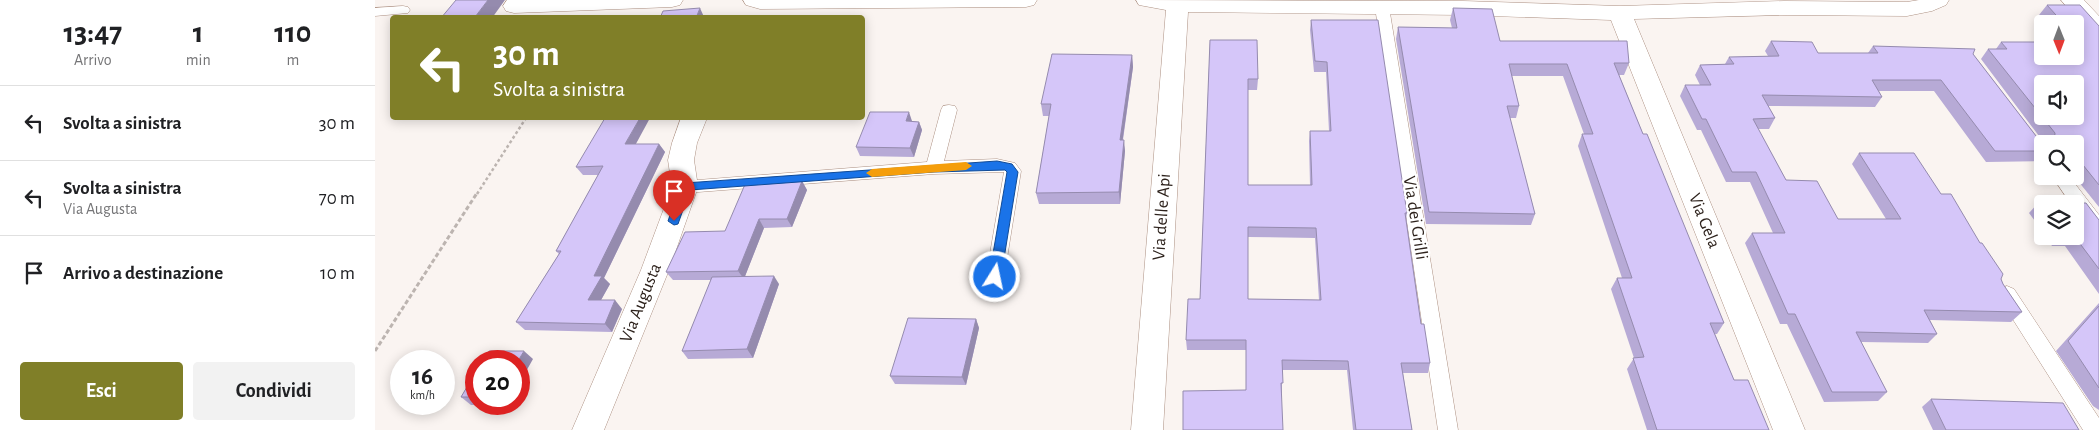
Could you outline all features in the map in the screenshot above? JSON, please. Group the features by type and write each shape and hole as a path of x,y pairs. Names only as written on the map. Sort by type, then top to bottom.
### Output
{"street":[{"path":"518,0 514,6 672,0"},
{"path":"754,7 1026,0"},
{"path":"1147,0 1177,5 1382,7 1463,4 1619,13 1692,5 1782,4 1907,9 1924,6 1938,0"},
{"path":"2071,0 2099,30"},
{"name":"Via delle Api","path":"1147,430 1177,5"},
{"name":"Via Gela","path":"1619,13 1789,430"},
{"name":"Via Augusta","path":"588,430 655,270 685,187 681,173 681,156 693,120"}],"lane":[{"name":"Via dei Grilli","path":"1382,7 1447,430"},
{"path":"375,12 403,10"},
{"path":"934,168 949,110"},
{"path":"685,187 934,168 997,165 1009,167 1013,172 995,277"},
{"path":"2067,185 2099,228"},
{"path":"2002,288 2095,430"}],"path":[{"path":"375,351 525,120"}],"building":[{"path":"456,0 488,0 477,15 444,15"},
{"path":"2047,5 2080,5 2099,26 2099,185 2084,166 2084,135 2055,135 2049,125 2084,125 2084,75 2034,75 2034,107 1988,49 2007,49 2001,42 2034,42 2034,65 2084,65 2084,15 2056,15"},
{"path":"700,8 697,15 661,15 663,11"},
{"path":"1453,8 1492,9 1500,41 1627,41 1629,63 1614,63 1643,134 1647,134 1724,323 1710,323 1734,380 1748,380 1769,430 1657,430 1633,358 1644,357 1617,278 1632,278 1582,134 1593,134 1567,64 1509,64 1519,106 1507,106 1535,214 1429,212 1398,27 1457,28"},
{"path":"1311,20 1378,20 1407,213 1405,213 1421,324 1424,324 1430,363 1401,363 1412,430 1356,430 1348,361 1282,360 1283,430 1183,430 1183,391 1246,390 1246,340 1186,340 1188,299 1200,299 1210,40 1257,40 1258,79 1248,79 1248,185 1312,185 1310,131 1331,131 1327,62 1315,61","holes":["1248,227 1316,228 1321,300 1248,299"]},
{"path":"1771,41 1812,42 1818,53 1878,53 1873,46 1975,49 1973,54 2035,135 2034,151 1995,151 1941,80 1872,80 1882,97 1762,95 1775,118 1753,119 1786,180 1817,181 1838,219 1901,219 1859,153 1914,153 1941,194 1951,194 1980,243 1982,243 2003,274 2001,279 2003,284 2022,312 1924,310 1937,334 1856,332 1887,392 1832,392 1795,314 1788,314 1752,233 1785,233 1756,172 1732,172 1706,119 1702,119 1685,85 1711,85 1700,65 1734,64 1729,57 1779,56"},
{"path":"1052,54 1132,55 1120,140 1124,140 1119,192 1036,193 1051,104 1041,104"},
{"path":"870,112 909,112 906,121 919,122 910,148 856,147"},
{"path":"604,120 639,120 625,144 659,144 594,276 602,276 588,300 615,300 605,324 516,322 561,251 556,251 603,166 576,167"},
{"path":"802,181 787,219 759,219 738,271 666,272 685,232 725,231 746,182"},
{"path":"2084,203 2099,220 2099,269 2081,245 2084,245"},
{"path":"774,276 747,349 682,351 712,277"},
{"path":"2099,306 2099,388 2068,341"},
{"path":"908,318 976,319 962,377 890,376"},
{"path":"1931,399 2063,403 2079,430 1946,430"}],"slow traffic":[{"path":"872,173 966,166"}],"route":[{"path":"674,221 685,187 934,168 997,165 1009,167 1013,172 995,277"}]}
